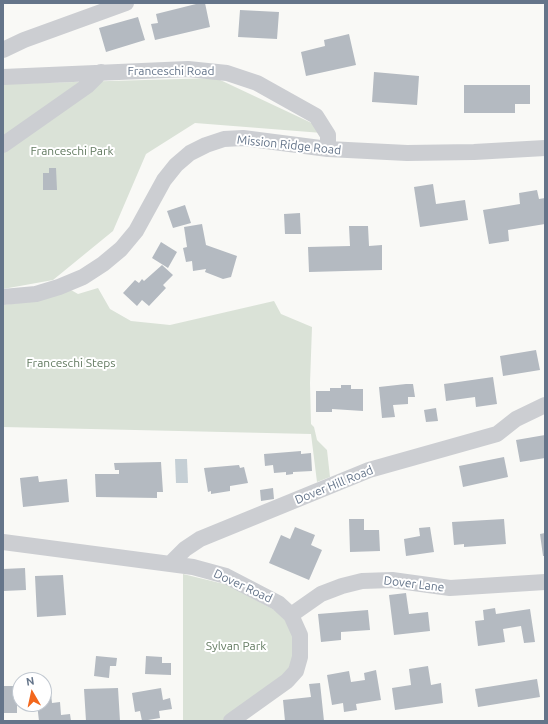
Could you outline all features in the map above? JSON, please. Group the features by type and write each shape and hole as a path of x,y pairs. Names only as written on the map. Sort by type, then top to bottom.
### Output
{"street":[{"path":"3,50 24,40 126,3"},
{"name":"Franceschi Road","path":"3,77 101,72 207,70 241,77 257,83 316,116 328,135 328,149"},
{"path":"3,145 74,96 101,72"},
{"name":"Mission Ridge Road","path":"3,297 36,294 59,288 83,277 103,264 121,249 136,231 164,180 176,165 190,153 206,145 224,140 243,138 328,149 408,153 474,152 545,148"},
{"name":"Dover Hill Road","path":"171,564 185,549 200,539 378,467 497,434 522,415 545,405"},
{"name":"Dover Road","path":"3,542 171,564 204,570 226,576 271,598 291,615 298,628 302,642 296,671 287,681 231,721"},
{"name":"Dover Lane","path":"291,615 321,594 342,586 362,581 392,580 450,588 545,582"}],"green space":[{"name":"Franceschi Park","path":"216,78 335,134 195,123 146,154 113,231 53,280 3,289 3,84"},
{"name":"Franceschi Steps","path":"98,288 110,309 131,321 170,325 274,301 281,314 312,327 310,383 311,424 314,427 317,440 327,450 330,477 317,482 311,434 3,427 3,305 33,301 71,290 78,294"},
{"name":"Sylvan Park","path":"183,574 228,585 282,614 297,644 287,674 222,721 183,721"}],"shaded area":[{"path":"175,459 187,459 188,483 176,483"}],"building":[{"path":"205,3 210,27 155,40 151,24 158,23 156,14"},
{"path":"240,10 279,12 277,39 238,37"},
{"path":"138,17 145,40 106,52 99,28"},
{"path":"349,34 356,65 306,76 301,52 325,46 324,40"},
{"path":"374,72 419,76 417,105 372,102"},
{"path":"464,85 530,85 530,104 515,104 515,113 464,113"},
{"path":"49,168 56,168 57,190 43,190 43,173 49,173"},
{"path":"433,184 436,204 465,200 468,220 420,227 414,187"},
{"path":"537,190 539,199 545,198 545,224 508,230 509,241 489,244 483,210 520,204 519,193"},
{"path":"185,205 191,223 173,228 167,211"},
{"path":"300,213 301,234 285,234 284,214"},
{"path":"202,224 206,245 237,256 231,277 223,279 205,272 206,269 193,271 192,261 186,262 183,248 187,247 184,227"},
{"path":"349,226 368,226 369,246 382,245 382,270 309,272 308,247 350,246"},
{"path":"161,242 177,252 168,268 152,258"},
{"path":"162,265 173,275 163,285 166,288 149,306 142,300 137,306 123,293 135,280 139,283 142,279 144,281"},
{"path":"536,350 540,370 503,376 500,356"},
{"path":"493,377 497,404 476,407 475,397 446,401 444,384"},
{"path":"413,384 415,397 408,397 408,404 393,405 395,417 382,418 379,387"},
{"path":"341,385 351,385 351,389 363,389 363,411 332,409 332,412 316,412 316,391 330,391 330,388 341,388"},
{"path":"436,408 438,421 426,422 424,410"},
{"path":"545,435 545,458 520,462 516,440"},
{"path":"301,451 301,454 311,453 312,471 293,472 293,474 286,475 286,472 274,473 273,465 265,466 264,454"},
{"path":"504,457 508,477 463,487 459,466"},
{"path":"161,462 163,492 157,492 157,498 96,497 95,474 119,474 119,470 115,470 114,463"},
{"path":"239,465 240,468 244,467 248,483 230,486 230,491 211,494 211,491 208,492 204,468"},
{"path":"38,476 39,482 67,479 69,502 23,507 20,478"},
{"path":"273,488 274,499 261,501 260,490"},
{"path":"349,519 364,519 364,530 379,530 380,551 350,552"},
{"path":"504,519 506,544 464,547 464,544 454,545 452,522"},
{"path":"295,527 315,535 311,545 322,550 309,580 269,563 281,535 290,539"},
{"path":"430,527 434,552 406,556 404,539 420,536 419,528"},
{"path":"545,533 545,556 543,556 540,534"},
{"path":"25,568 26,590 3,591 3,569"},
{"path":"63,575 66,615 37,617 35,576"},
{"path":"406,593 409,614 428,612 430,631 394,635 389,595"},
{"path":"495,608 496,614 530,609 535,642 524,643 521,626 503,629 505,642 478,646 475,621 484,620 483,610"},
{"path":"368,610 370,630 341,632 341,640 321,642 318,614"},
{"path":"96,656 117,658 116,666 110,666 109,678 94,676"},
{"path":"146,656 162,657 162,663 171,663 171,675 145,674"},
{"path":"428,666 431,685 441,683 443,703 395,710 392,688 411,685 409,669"},
{"path":"376,670 381,700 356,704 357,710 344,712 343,703 332,705 327,675 349,671 351,682 365,680 364,673"},
{"path":"537,679 540,697 478,707 475,689"},
{"path":"320,683 324,721 285,721 283,700 311,697 309,684"},
{"path":"3,686 12,686 12,712 17,713 3,713"},
{"path":"118,688 120,721 86,721 84,689"},
{"path":"161,688 163,700 170,698 172,709 159,711 160,718 142,721 140,711 135,712 132,693"},
{"path":"60,702 61,715 70,714 71,721 39,721 38,712 52,712 52,703"}]}
